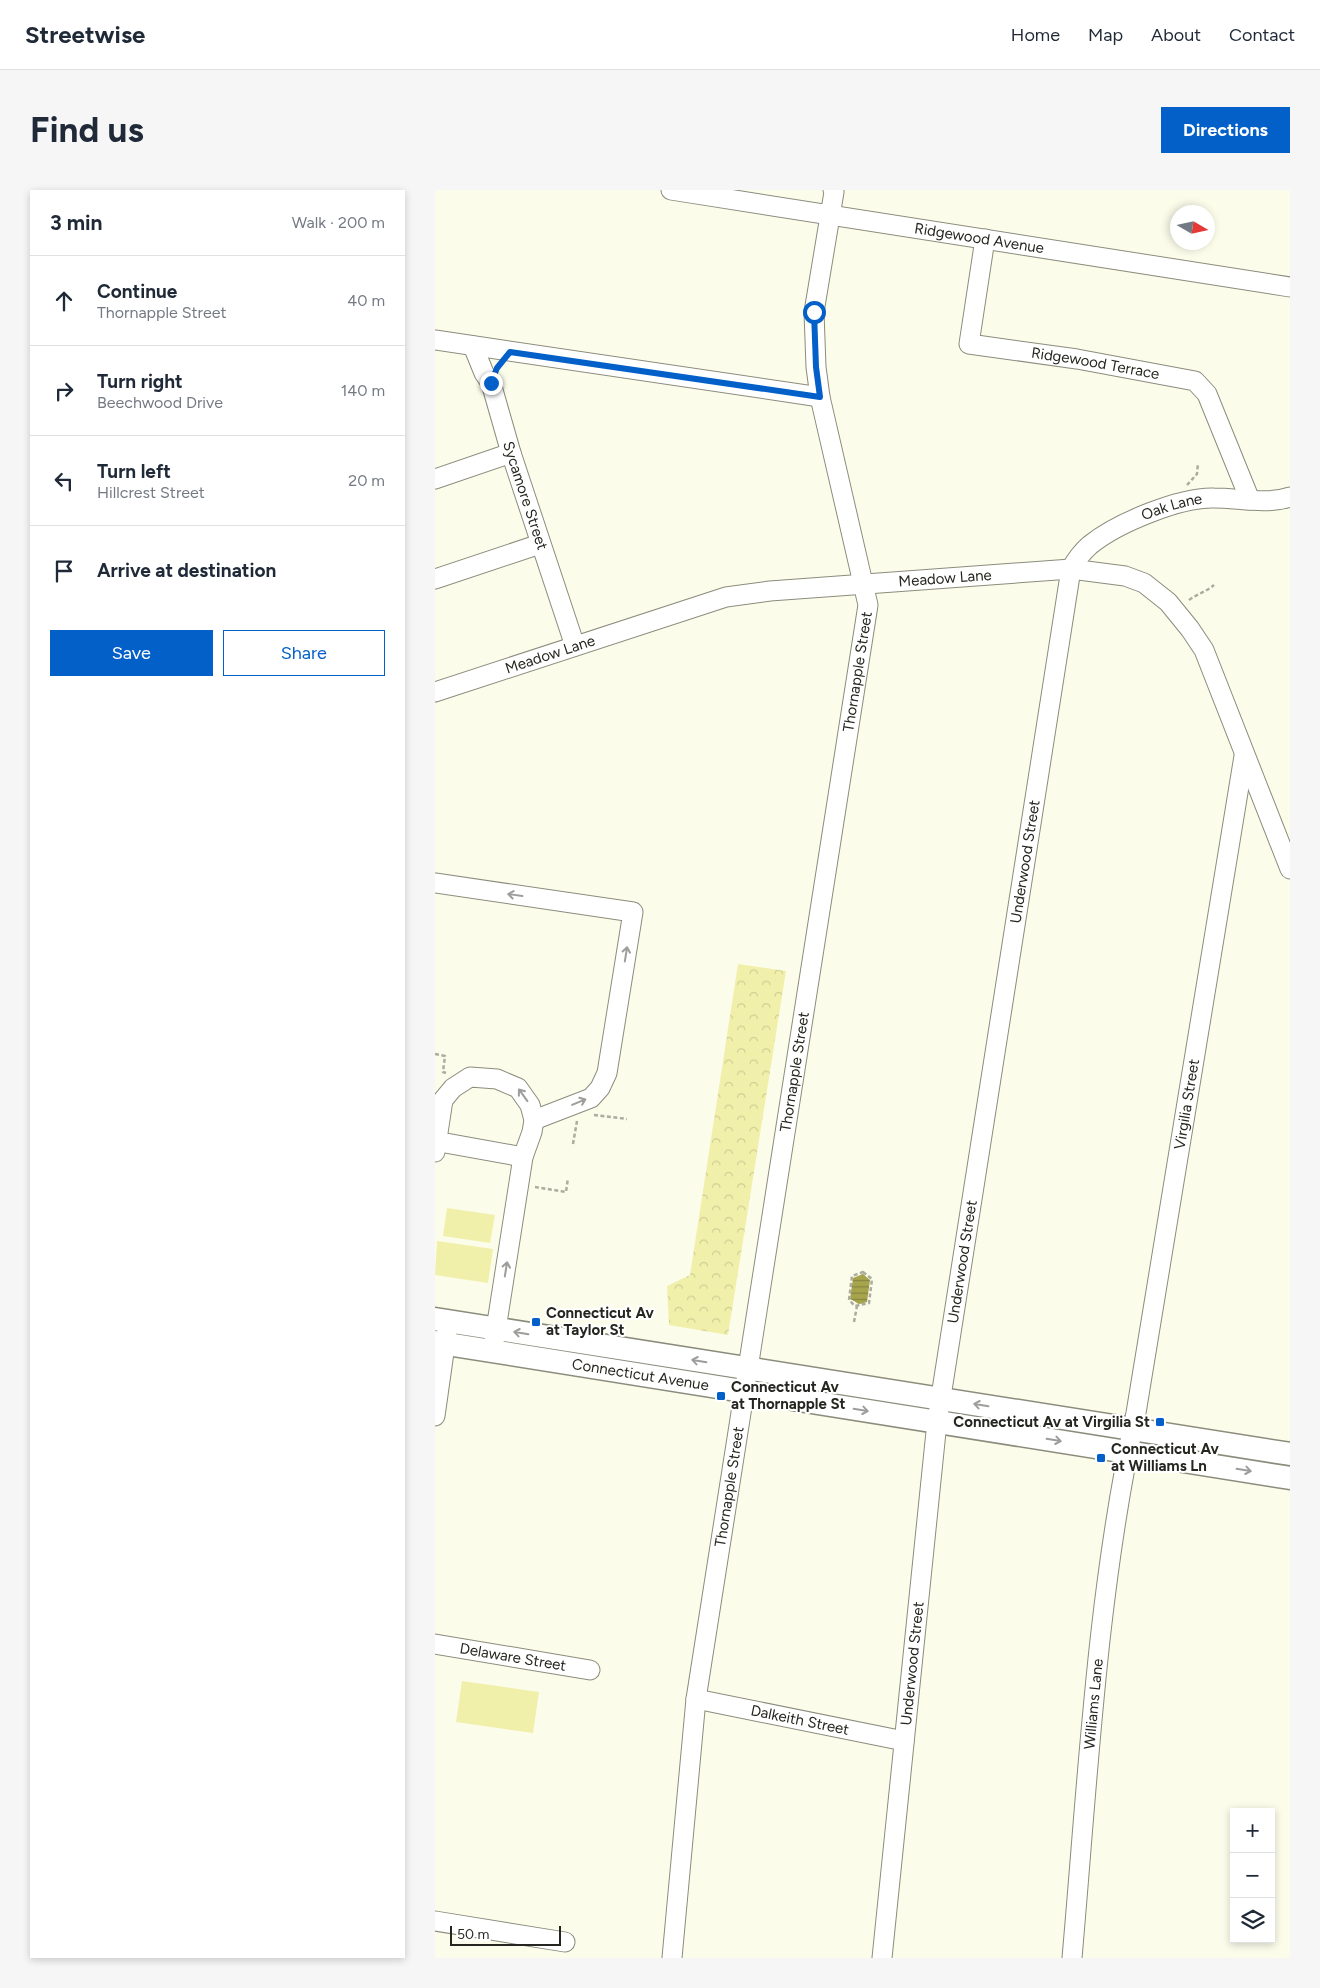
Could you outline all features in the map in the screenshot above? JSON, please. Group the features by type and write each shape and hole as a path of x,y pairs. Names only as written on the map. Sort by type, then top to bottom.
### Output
{"main road":[{"name":"Connecticut Avenue","path":"442,1320 1290,1454"},
{"name":"Connecticut Avenue","path":"440,1343 1290,1478"}],"street":[{"name":"Ridgewood Avenue","path":"671,190 1290,287"},
{"name":"Thornapple Street","path":"672,1958 696,1699 868,605 820,397 816,367 814,312 833,190"},
{"name":"Ridgewood Terrace","path":"985,239 969,344 1062,357 1195,381 1207,394 1250,500"},
{"path":"435,340 820,397"},
{"name":"Sycamore Street","path":"473,346 484,373 491,383 540,544 575,646"},
{"path":"491,383 497,368 510,352"},
{"path":"435,478 511,453"},
{"name":"Oak Lane","path":"1071,569 1079,556 1091,544 1111,531 1139,517 1185,501 1198,498 1275,501 1290,496"},
{"path":"435,579 540,544"},
{"name":"Meadow Lane","path":"435,692 726,597 770,591 1071,569 1125,576 1144,583 1168,602 1191,629 1204,650 1290,869"},
{"name":"Underwood Street","path":"883,1958 940,1399 1071,569"},
{"name":"Virgilia Street","path":"1127,1452 1133,1429 1245,756"},
{"path":"435,883 633,912 607,1072 599,1088 591,1098 534,1120"},
{"path":"492,1351 523,1157 532,1132 534,1120 530,1105 518,1088 497,1080 470,1077 439,1099 436,1145 523,1157"},
{"path":"435,1416 442,1320"},
{"name":"Williams Lane","path":"1072,1958 1102,1629 1127,1452"},
{"name":"Delaware Street","path":"435,1644 589,1670"},
{"name":"Dalkeith Street","path":"696,1699 904,1741"},
{"path":"435,1921 565,1942"}],"path":[{"path":"1185,501 1187,485 1197,474 1198,463"},
{"path":"1189,600 1215,585"},
{"path":"435,1054 445,1056 443,1072 449,1073"},
{"path":"573,1144 579,1113"},
{"path":"588,1114 627,1119"},
{"path":"519,1183 566,1192 568,1178"},
{"path":"863,1272 872,1279 869,1303 857,1306 849,1300 852,1276 863,1272"},
{"path":"854,1322 857,1306"}],"green space":[{"path":"738,964 786,971 728,1335 669,1325 667,1286 690,1275"},
{"path":"447,1208 495,1215 490,1243 443,1236"},
{"path":"437,1241 493,1249 488,1283 435,1275"},
{"path":"462,1681 539,1692 533,1733 456,1722"}],"shaded area":[{"path":"863,1274 870,1280 867,1302 859,1304 850,1299 853,1278"}],"place":[{"name":"Connecticut Av at Taylor St","path":"536,1322"},
{"name":"Connecticut Av at Thornapple St","path":"721,1396"},
{"name":"Connecticut Av at Virgilia St","path":"1160,1422"},
{"name":"Connecticut Av at Williams Ln","path":"1101,1458"}],"route":[{"path":"491,383 497,368 510,352 820,397 816,367 814,312"}]}
